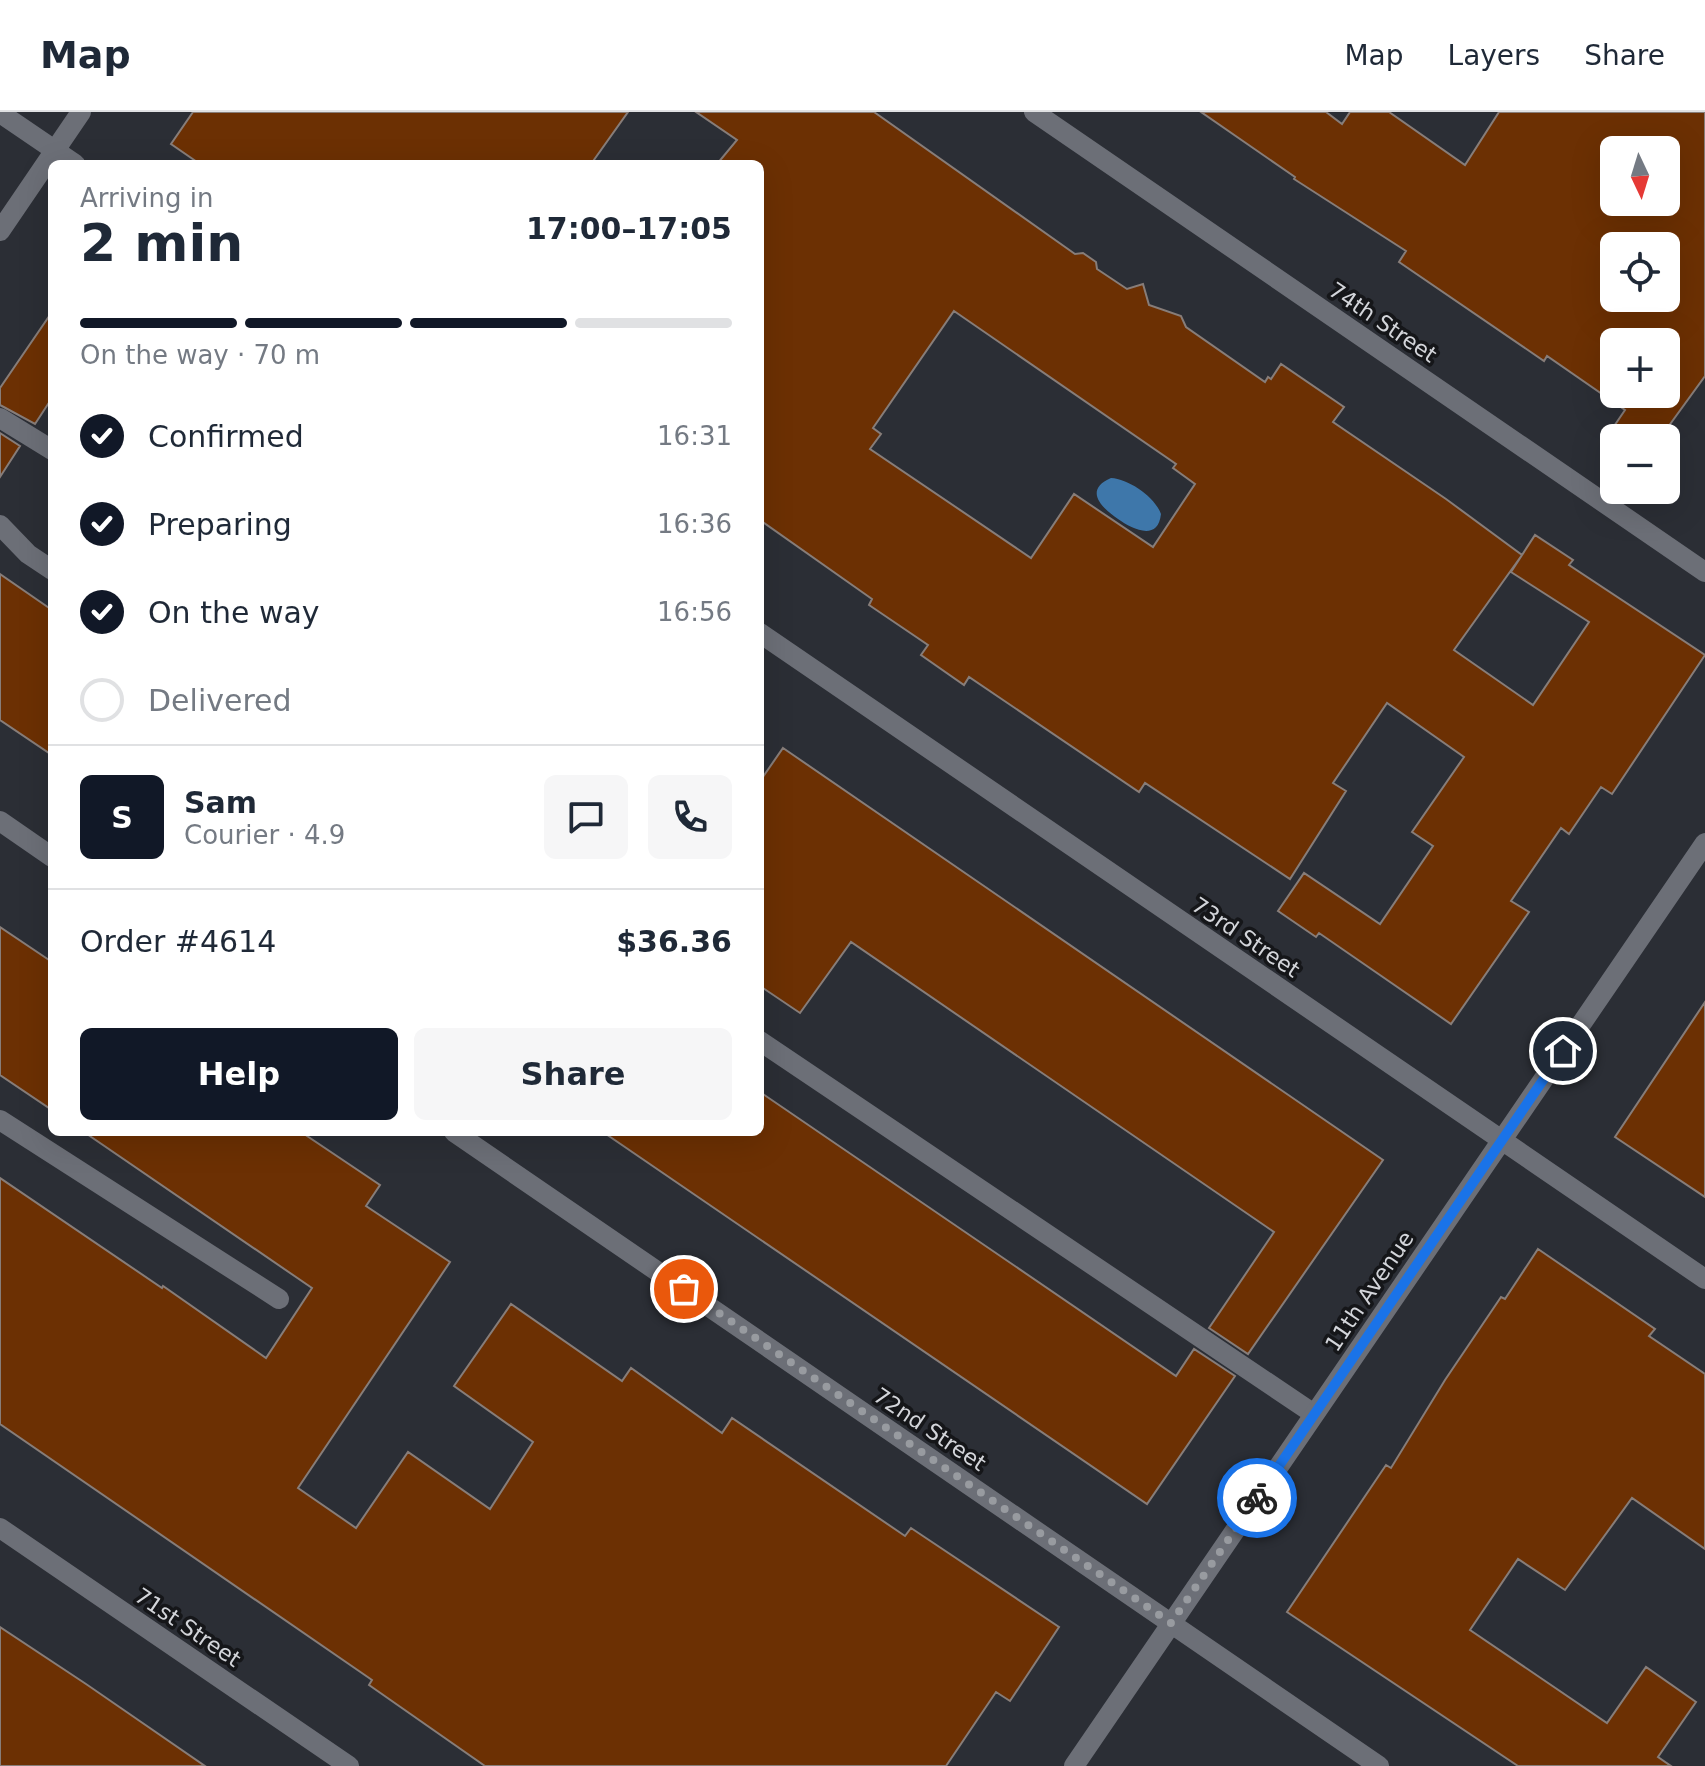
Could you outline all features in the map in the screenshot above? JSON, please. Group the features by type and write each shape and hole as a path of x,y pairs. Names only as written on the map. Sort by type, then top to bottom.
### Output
{"street":[{"path":"48,160 81,112"},
{"name":"74th Street","path":"1034,112 1705,572"},
{"path":"0,113 69,160"},
{"path":"0,231 48,160"},
{"path":"0,418 48,448"},
{"path":"0,525 28,554 48,567"},
{"name":"73rd Street","path":"764,636 1705,1279"},
{"path":"0,821 48,854"},
{"name":"11th Avenue","path":"1074,1766 1705,843"},
{"path":"764,1044 1314,1414"},
{"path":"0,1120 279,1299"},
{"name":"72nd Street","path":"460,1136 1379,1766"},
{"name":"71st Street","path":"0,1528 349,1766"}],"water":[{"path":"1111,478 1133,485 1153,501 1161,514 1155,528 1144,531 1130,526 1101,504 1098,488"}],"building":[{"path":"193,112 628,112 594,160 194,160 171,144"},
{"path":"696,112 874,112 1075,254 1083,253 1096,262 1097,269 1127,289 1143,284 1149,305 1181,316 1186,327 1265,382 1268,377 1271,379 1281,364 1344,407 1333,422 1522,555 1454,650 1533,705 1589,622 1511,572 1535,535 1573,560 1569,565 1705,655 1612,794 1601,787 1569,834 1561,828 1511,901 1529,912 1451,1024 1319,933 1316,937 1278,911 1304,873 1380,924 1433,846 1412,832 1464,757 1387,703 1333,783 1346,791 1290,879 1145,783 1139,792 969,677 964,685 921,655 928,645 869,605 872,599 764,523 764,160 720,160 737,140","holes":["954,311 1176,464 1173,468 1195,484 1153,547 1074,494 1031,558 870,449 881,434 873,428"]},
{"path":"1201,112 1326,112 1342,124 1350,112 1389,112 1465,165 1499,112 1705,112 1705,376 1670,424 1616,424 1625,410 1622,408 1680,408 1680,328 1600,328 1600,393 1547,356 1544,361 1399,262 1406,251 1294,179"},
{"path":"48,318 48,404 35,424 0,405 0,388"},
{"path":"0,433 20,446 0,477"},
{"path":"0,574 48,607 48,752 0,720"},
{"path":"783,748 1383,1160 1248,1354 1209,1328 1274,1232 851,942 800,1013 764,989 764,775"},
{"path":"0,927 48,959 48,1107 0,1075"},
{"path":"1705,1002 1705,1197 1615,1137"},
{"path":"764,1095 1176,1376 1194,1349 1235,1376 1147,1504 609,1136 764,1136"},
{"path":"90,1136 307,1136 380,1185 366,1206 450,1262 298,1488 356,1528 408,1452 490,1509 533,1442 454,1386 511,1304 622,1381 631,1368 722,1433 732,1418 905,1536 911,1528 1059,1627 1010,1701 996,1692 946,1766 485,1766 369,1685 372,1680 0,1424 0,1178 266,1358 312,1288"},
{"path":"1538,1249 1655,1329 1649,1336 1705,1374 1705,1549 1632,1498 1565,1590 1518,1559 1470,1630 1607,1723 1646,1667 1696,1702 1658,1757 1671,1766 1518,1766 1287,1612 1386,1465 1391,1468 1445,1380"},
{"path":"0,1627 86,1684 205,1766 0,1766"}],"way so far":[{"path":"684,1289 1171,1623 1257,1498"}],"route":[{"path":"1257,1498 1563,1051"}]}
